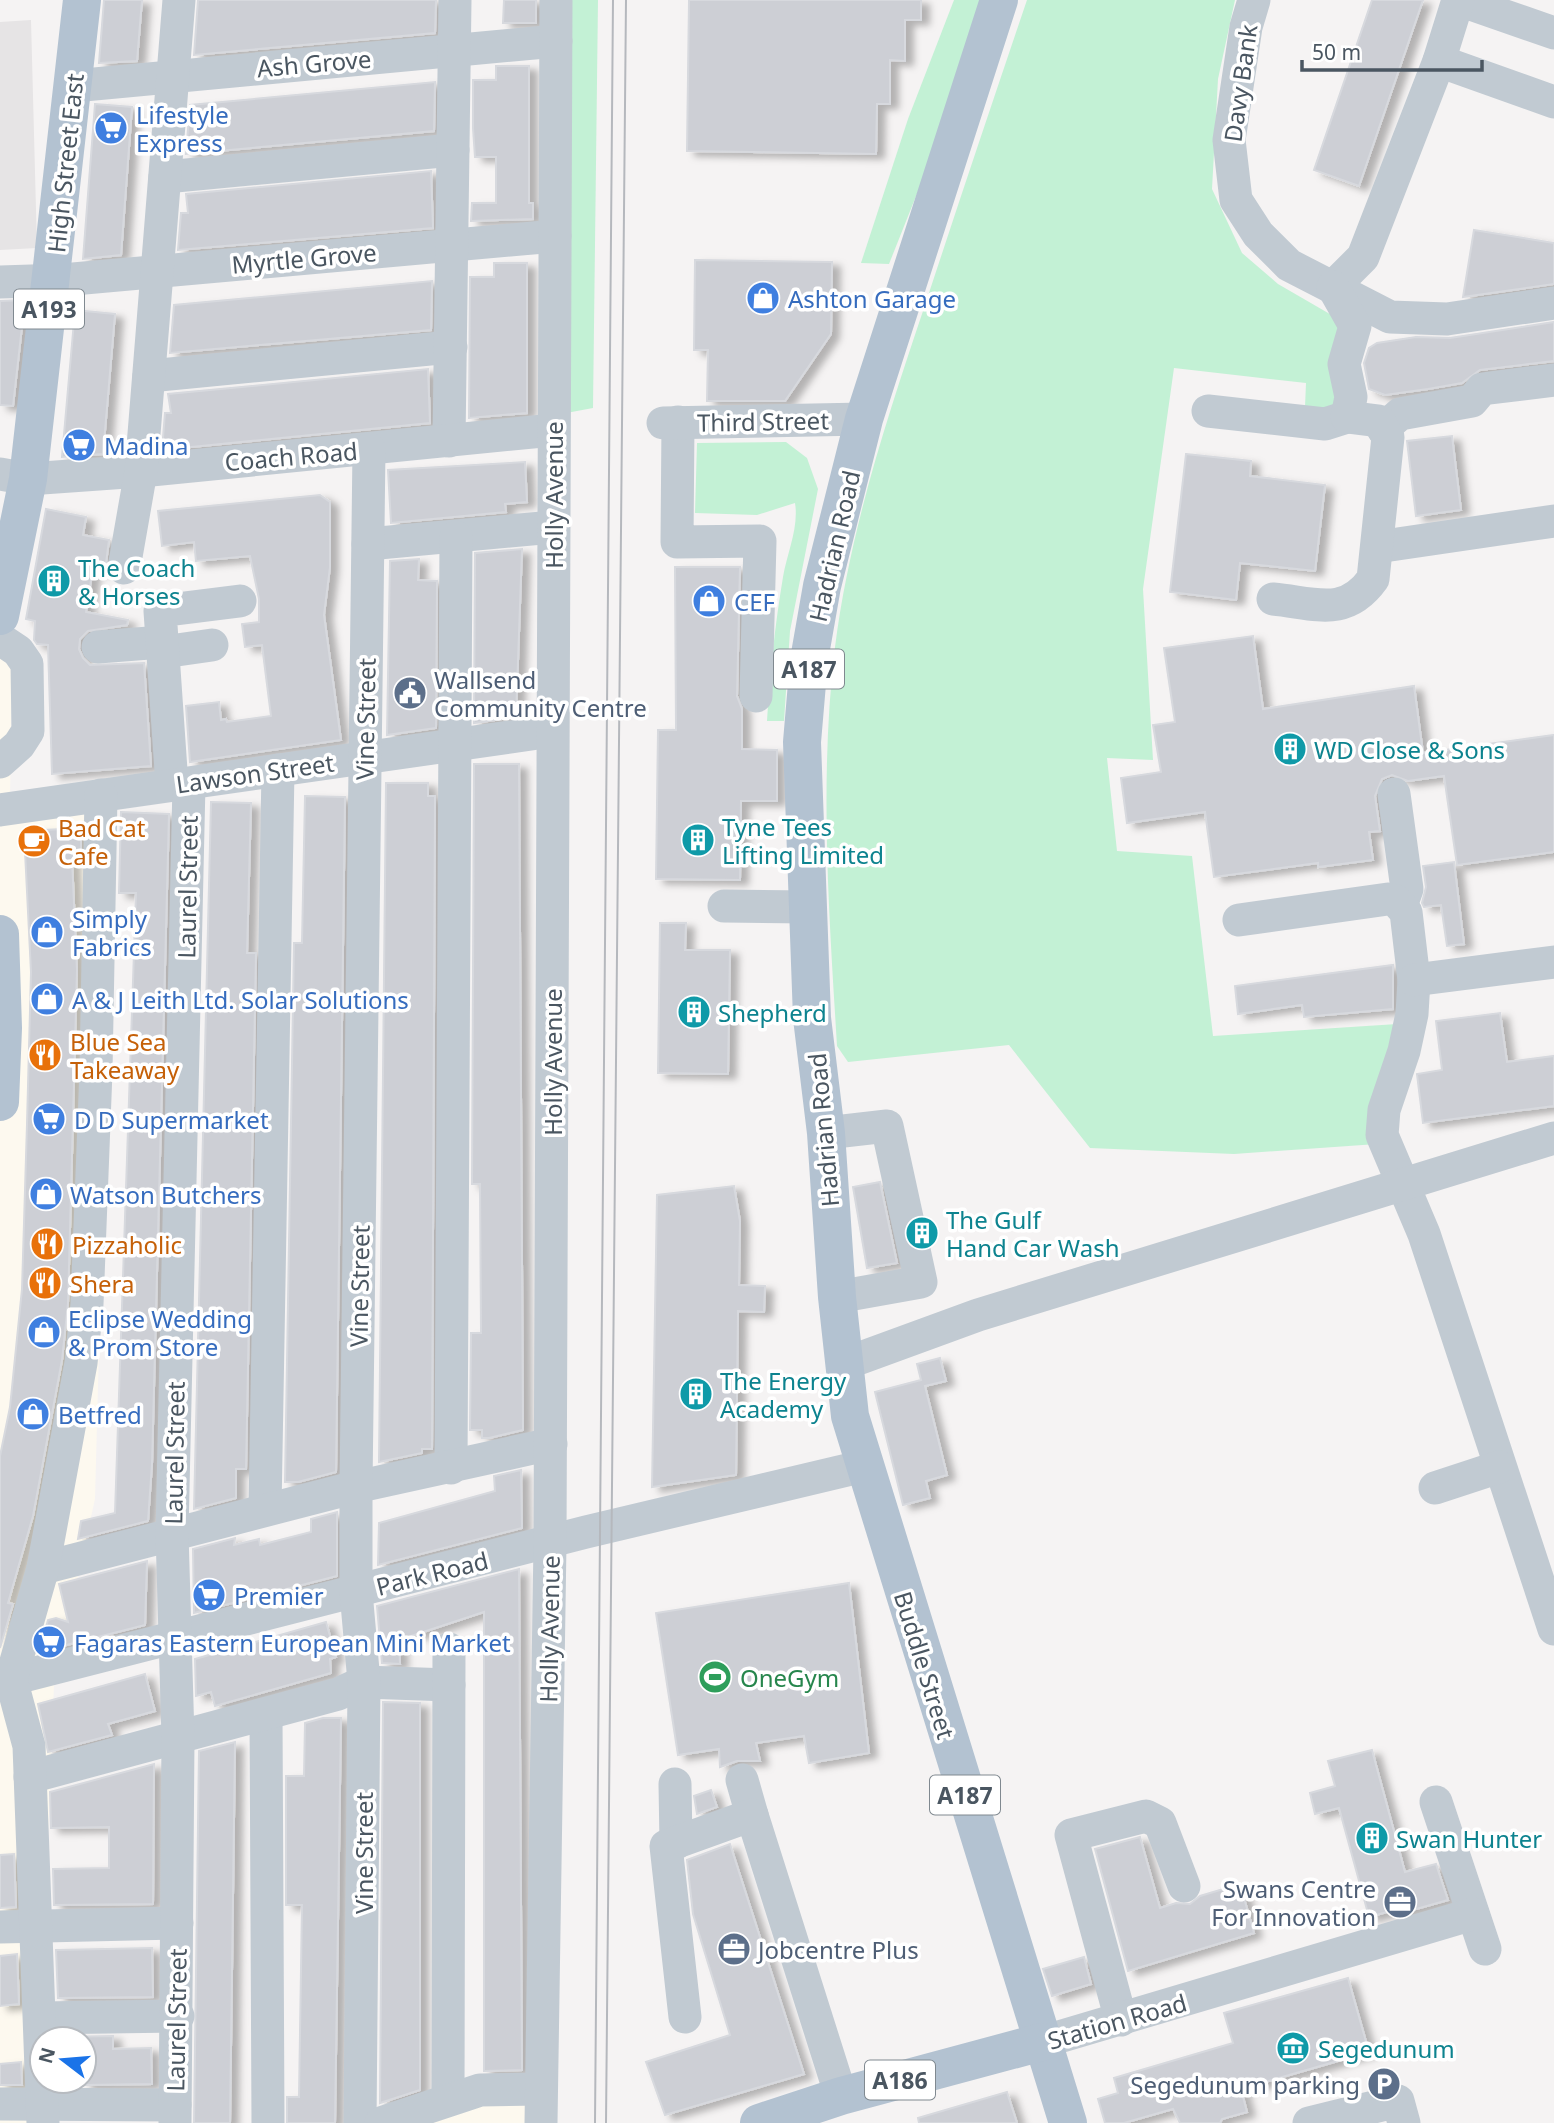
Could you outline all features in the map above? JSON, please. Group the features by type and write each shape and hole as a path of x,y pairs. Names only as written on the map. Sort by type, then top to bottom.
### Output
{"main road":[{"name":"High Street East","path":"0,616 14,477 52,281 82,0"},
{"name":"Hadrian Road","path":"844,1364 825,1133 812,1018 802,741 810,660 822,586 864,419 999,0"},
{"path":"0,934 0,1102"},
{"name":"Buddle Street","path":"844,1364 850,1416 864,1466 1068,2123"},
{"name":"Station Road","path":"760,2123 841,2096 1042,2042"}],"street":[{"path":"124,568 141,471 179,0"},
{"path":"449,441 455,0"},
{"name":"Holly Avenue","path":"541,2123 551,1444 556,0"},
{"name":"Davy Bank","path":"1254,0 1246,27 1229,140 1236,200 1258,234 1289,265 1390,317 1447,319 1554,303"},
{"path":"1347,416 1351,397 1344,364 1355,326 1333,287 1363,257 1439,61 1459,0 1554,33"},
{"name":"Ash Grove","path":"73,86 556,41"},
{"path":"1439,61 1554,102"},
{"path":"165,177 453,150"},
{"name":"Myrtle Grove","path":"0,282 52,281 555,236"},
{"path":"149,376 451,348"},
{"path":"1383,429 1400,414 1472,401 1482,389 1554,380"},
{"path":"1208,411 1325,424 1347,416 1379,421 1388,437 1373,579 1361,597 1342,606 1273,599"},
{"name":"Third Street","path":"756,696 760,541 677,542 671,422 864,419"},
{"name":"Coach Road","path":"14,477 141,471 553,430"},
{"name":"Vine Street","path":"360,2123 364,1682 356,1592 356,1487 369,449"},
{"path":"1377,547 1554,521"},
{"path":"368,544 553,527"},
{"path":"451,1468 456,537"},
{"name":"Laurel Street","path":"175,2114 178,2016 178,1738 172,1533 181,784 160,611 240,601"},
{"path":"0,639 18,651 27,664 28,731 19,745 0,762"},
{"path":"98,647 212,645"},
{"name":"Lawson Street","path":"0,810 552,731"},
{"path":"265,1510 278,770"},
{"path":"43,2113 29,1746 6,1680 43,1568 72,1422 87,1304 98,995 101,794"},
{"path":"1394,794 1407,889 1401,906"},
{"path":"1239,920 1388,899 1406,912 1414,980 1412,1014 1404,1051 1384,1110 1382,1135 1424,1234 1554,1629"},
{"path":"724,906 808,907"},
{"path":"1414,980 1554,962"},
{"path":"825,1133 887,1126 921,1282 837,1297"},
{"path":"844,1364 978,1315 1402,1185 1545,1149"},
{"path":"43,1568 356,1487 551,1444"},
{"name":"Park Road","path":"6,1680 586,1532 864,1466"},
{"path":"1435,1488 1499,1467"},
{"path":"448,2100 449,1649"},
{"path":"30,1777 338,1694 364,1682 449,1685"},
{"path":"266,1714 268,2123"},
{"path":"742,1780 841,2096"},
{"path":"675,1784 676,1843"},
{"path":"1436,1802 1485,1949"},
{"path":"685,2017 666,1846 752,1815"},
{"path":"1121,2020 1071,1835 1146,1816 1160,1823 1184,1886"},
{"name":"Station Road","path":"1042,2042 1473,1914"},
{"path":"0,1927 36,1924 177,1923"},
{"path":"40,2018 178,2016"},
{"path":"381,2123 480,2091 540,2089"},
{"path":"1309,2123 1398,2101 1404,2123"},
{"path":"0,2104 43,2113 175,2114"}],"shaded area":[{"path":"31,20 37,248 0,250 0,22"},
{"path":"0,654 12,654 10,801 114,786 95,1499 54,1685 41,2025 28,2025 28,2095 38,2095 37,2123 0,2123"},
{"path":"531,2099 531,2123 416,2123 482,2104"}],"green space":[{"path":"568,0 598,0 593,408 561,414"},
{"path":"954,0 986,0 965,73 889,264 861,263 908,119"},
{"path":"1027,0 1235,0 1218,79 1212,189 1242,253 1278,284 1335,317 1340,326 1334,408 1305,407 1306,383 1174,368 1143,589 1153,760 1107,758 1117,851 1192,856 1213,1036 1397,1024 1377,1144 1234,1154 1090,1148 1009,1045 848,1062 837,1046 826,796 830,697 842,603 871,475 910,349"},
{"path":"786,442 807,458 818,489 790,631 784,721 767,721 775,631 783,577 794,531 795,503 757,515 695,513 697,443"}],"building":[{"path":"104,0 142,0 137,61 99,63"},
{"path":"198,0 436,0 435,33 194,55"},
{"path":"504,0 536,0 536,23 503,23"},
{"path":"689,0 921,0 921,20 905,20 905,61 890,60 890,104 877,104 876,154 687,151"},
{"path":"1372,0 1423,0 1359,186 1314,170"},
{"path":"496,66 529,66 529,203 533,203 533,219 471,221 472,203 496,203 496,157 475,157 473,80 496,80"},
{"path":"435,82 434,131 186,154 190,105"},
{"path":"95,104 132,107 121,255 83,259"},
{"path":"431,171 433,228 178,250 181,213 188,213 186,194"},
{"path":"1474,230 1554,243 1554,284 1463,297"},
{"name":"Ashton Garage","path":"695,260 832,262 831,334 785,401 707,401 708,350 694,350"},
{"path":"494,263 527,263 527,413 469,418 470,277 494,277"},
{"path":"432,281 431,330 170,353 174,305"},
{"path":"25,300 13,406 0,405 0,301"},
{"path":"75,310 115,314 103,454 62,457"},
{"path":"1554,322 1554,361 1480,370 1462,383 1428,389 1385,395 1369,389 1364,363 1369,348 1377,343 1416,337 1450,338"},
{"path":"428,369 430,423 162,450 165,413 171,413 168,394"},
{"path":"1452,436 1461,510 1416,516 1407,441"},
{"path":"1186,454 1251,461 1250,476 1325,485 1315,571 1240,563 1236,600 1170,592"},
{"path":"525,462 527,502 505,504 506,512 391,523 388,470"},
{"path":"320,495 330,502 330,567 324,615 341,740 190,762 186,706 219,702 221,720 226,719 227,722 271,716 262,645 245,647 242,624 259,622 259,599 250,556 196,561 194,542 162,546 158,511"},
{"path":"46,509 86,517 83,535 109,540 105,571 93,568 86,612 128,620 127,625 88,631 80,639 79,649 90,665 144,663 151,766 52,774 48,645 37,644 34,640 35,621 26,619"},
{"path":"522,549 516,717 474,723 475,553"},
{"path":"419,559 418,580 437,581 436,728 387,735 390,561"},
{"path":"675,567 740,567 737,696 742,709 742,749 777,750 777,801 741,801 740,880 656,879 658,730 676,730"},
{"path":"1253,636 1263,709 1414,686 1423,753 1554,735 1554,852 1457,865 1444,776 1408,781 1392,775 1382,779 1375,796 1380,831 1369,832 1373,860 1318,867 1318,863 1214,877 1205,812 1127,823 1121,778 1161,772 1153,725 1175,722 1164,648"},
{"path":"474,764 519,764 523,1430 489,1438 482,1438 482,1430 470,1430 471,1333 481,1333 480,1184 472,1184"},
{"path":"386,783 428,783 428,796 435,796 432,1449 422,1449 422,1453 379,1462"},
{"path":"305,796 345,797 336,1472 298,1482 285,1482 294,943 302,943"},
{"path":"211,802 251,803 247,953 256,953 246,1469 236,1469 236,1498 194,1509"},
{"path":"121,812 169,814 152,1464 148,1521 78,1539 81,1521 115,1513 136,893 119,893"},
{"path":"81,828 81,858 72,859 77,970 68,1303 62,1360 33,1516 8,1603 13,1604 0,1648 0,1456 10,1407 22,1289 27,1124 31,972 24,831"},
{"path":"1454,862 1464,944 1447,946 1441,905 1424,907 1422,903 1426,887 1423,866"},
{"name":"Shepherd","path":"660,923 686,923 685,950 730,950 728,1074 658,1073"},
{"path":"1393,965 1393,1009 1304,1017 1302,1005 1238,1014 1235,986"},
{"path":"1500,1013 1507,1062 1554,1056 1554,1106 1423,1123 1417,1074 1442,1070 1436,1021"},
{"path":"880,1182 897,1263 867,1268 853,1187"},
{"name":"The Energy Academy","path":"734,1186 740,1221 739,1285 765,1286 764,1312 738,1311 736,1475 652,1487 657,1195"},
{"path":"940,1358 946,1381 925,1386 947,1475 926,1481 930,1498 903,1505 875,1392 921,1380 917,1364"},
{"path":"521,1470 522,1528 378,1565 379,1523 495,1491 494,1476"},
{"path":"337,1512 337,1576 194,1613 193,1549 235,1538 234,1545 259,1539 260,1545 311,1532 311,1519"},
{"path":"147,1561 145,1625 39,1652 48,1620 56,1618 68,1622 59,1584"},
{"path":"519,1569 522,2070 484,2071 484,1612 399,1640 400,1664 382,1663 377,1606"},
{"path":"849,1583 869,1753 809,1763 804,1736 756,1743 760,1761 737,1761 720,1767 719,1749 678,1755 656,1613"},
{"path":"326,1622 336,1657 330,1659 331,1673 215,1706 211,1692 196,1696 195,1659"},
{"path":"145,1674 155,1711 108,1724 112,1735 48,1752 38,1704"},
{"path":"383,1702 420,1703 420,2090 380,2103"},
{"path":"323,1718 341,1718 335,2123 287,2123 287,2097 299,2097 302,1905 286,1905 286,1776 304,1776 305,1723"},
{"path":"235,1742 230,2123 194,2123 199,1751"},
{"name":"Swan Hunter","path":"1372,1750 1405,1872 1436,1864 1448,1900 1395,1915 1394,1910 1369,1917 1339,1808 1315,1814 1310,1793 1335,1786 1328,1761"},
{"path":"154,1764 153,1904 54,1905 53,1869 109,1868 109,1827 51,1828 50,1792"},
{"path":"711,1790 717,1807 697,1814 694,1796"},
{"path":"1140,1837 1160,1908 1176,1903 1190,1904 1200,1896 1240,1884 1254,1933 1128,1971 1095,1849"},
{"name":"Jobcentre Plus","path":"730,1844 804,2074 665,2115 646,2062 730,2035 693,1914 687,1860"},
{"path":"14,1854 16,1907 0,1908 0,1855"},
{"path":"152,1948 153,1997 58,1998 56,1950"},
{"path":"17,1954 19,2004 0,2006 0,1956"},
{"path":"1084,1957 1091,1984 1052,1996 1043,1969"},
{"name":"Segedunum","path":"1348,1978 1369,2052 1241,2089 1247,2112 1222,2119 1220,2123 1180,2123 1173,2109 1124,2123 1105,2123 1098,2099 1118,2093 1114,2078 1233,2043 1224,2013"},
{"path":"98,2036 113,2036 113,2049 151,2048 152,2084 98,2085"},
{"path":"21,2062 22,2085 0,2085 0,2064"},
{"path":"1007,2092 1017,2123 919,2123 918,2118"}],"tram line":[{"path":"595,2123 613,0"},
{"path":"606,2123 626,0"}],"place":[{"name":"Lifestyle Express","path":"111,128"},
{"name":"Ashton Garage","path":"763,298"},
{"name":"Madina","path":"79,445"},
{"name":"The Coach & Horses","path":"54,581"},
{"name":"CEF","path":"709,601"},
{"name":"Wallsend Community Centre","path":"410,693"},
{"name":"WD Close & Sons","path":"1290,749"},
{"name":"Tyne Tees Lifting Limited","path":"698,840"},
{"name":"Bad Cat Cafe","path":"34,841"},
{"name":"Simply Fabrics","path":"47,932"},
{"name":"A & J Leith Ltd. Solar Solutions","path":"47,999"},
{"name":"Shepherd","path":"694,1012"},
{"name":"Blue Sea Takeaway","path":"45,1055"},
{"name":"D D Supermarket","path":"49,1119"},
{"name":"Watson Butchers","path":"46,1194"},
{"name":"The Gulf Hand Car Wash","path":"922,1233"},
{"name":"Pizzaholic","path":"47,1244"},
{"name":"Shera","path":"45,1283"},
{"name":"Eclipse Wedding & Prom Store","path":"44,1332"},
{"name":"The Energy Academy","path":"696,1394"},
{"name":"Betfred","path":"33,1414"},
{"name":"Premier","path":"209,1595"},
{"name":"Fagaras Eastern European Mini Market","path":"49,1642"},
{"name":"OneGym","path":"715,1677"},
{"name":"Swan Hunter","path":"1372,1838"},
{"name":"Swans Centre For Innovation","path":"1400,1902"},
{"name":"Jobcentre Plus","path":"734,1949"},
{"name":"Segedunum","path":"1293,2048"},
{"name":"Segedunum parking","path":"1384,2084"}]}
